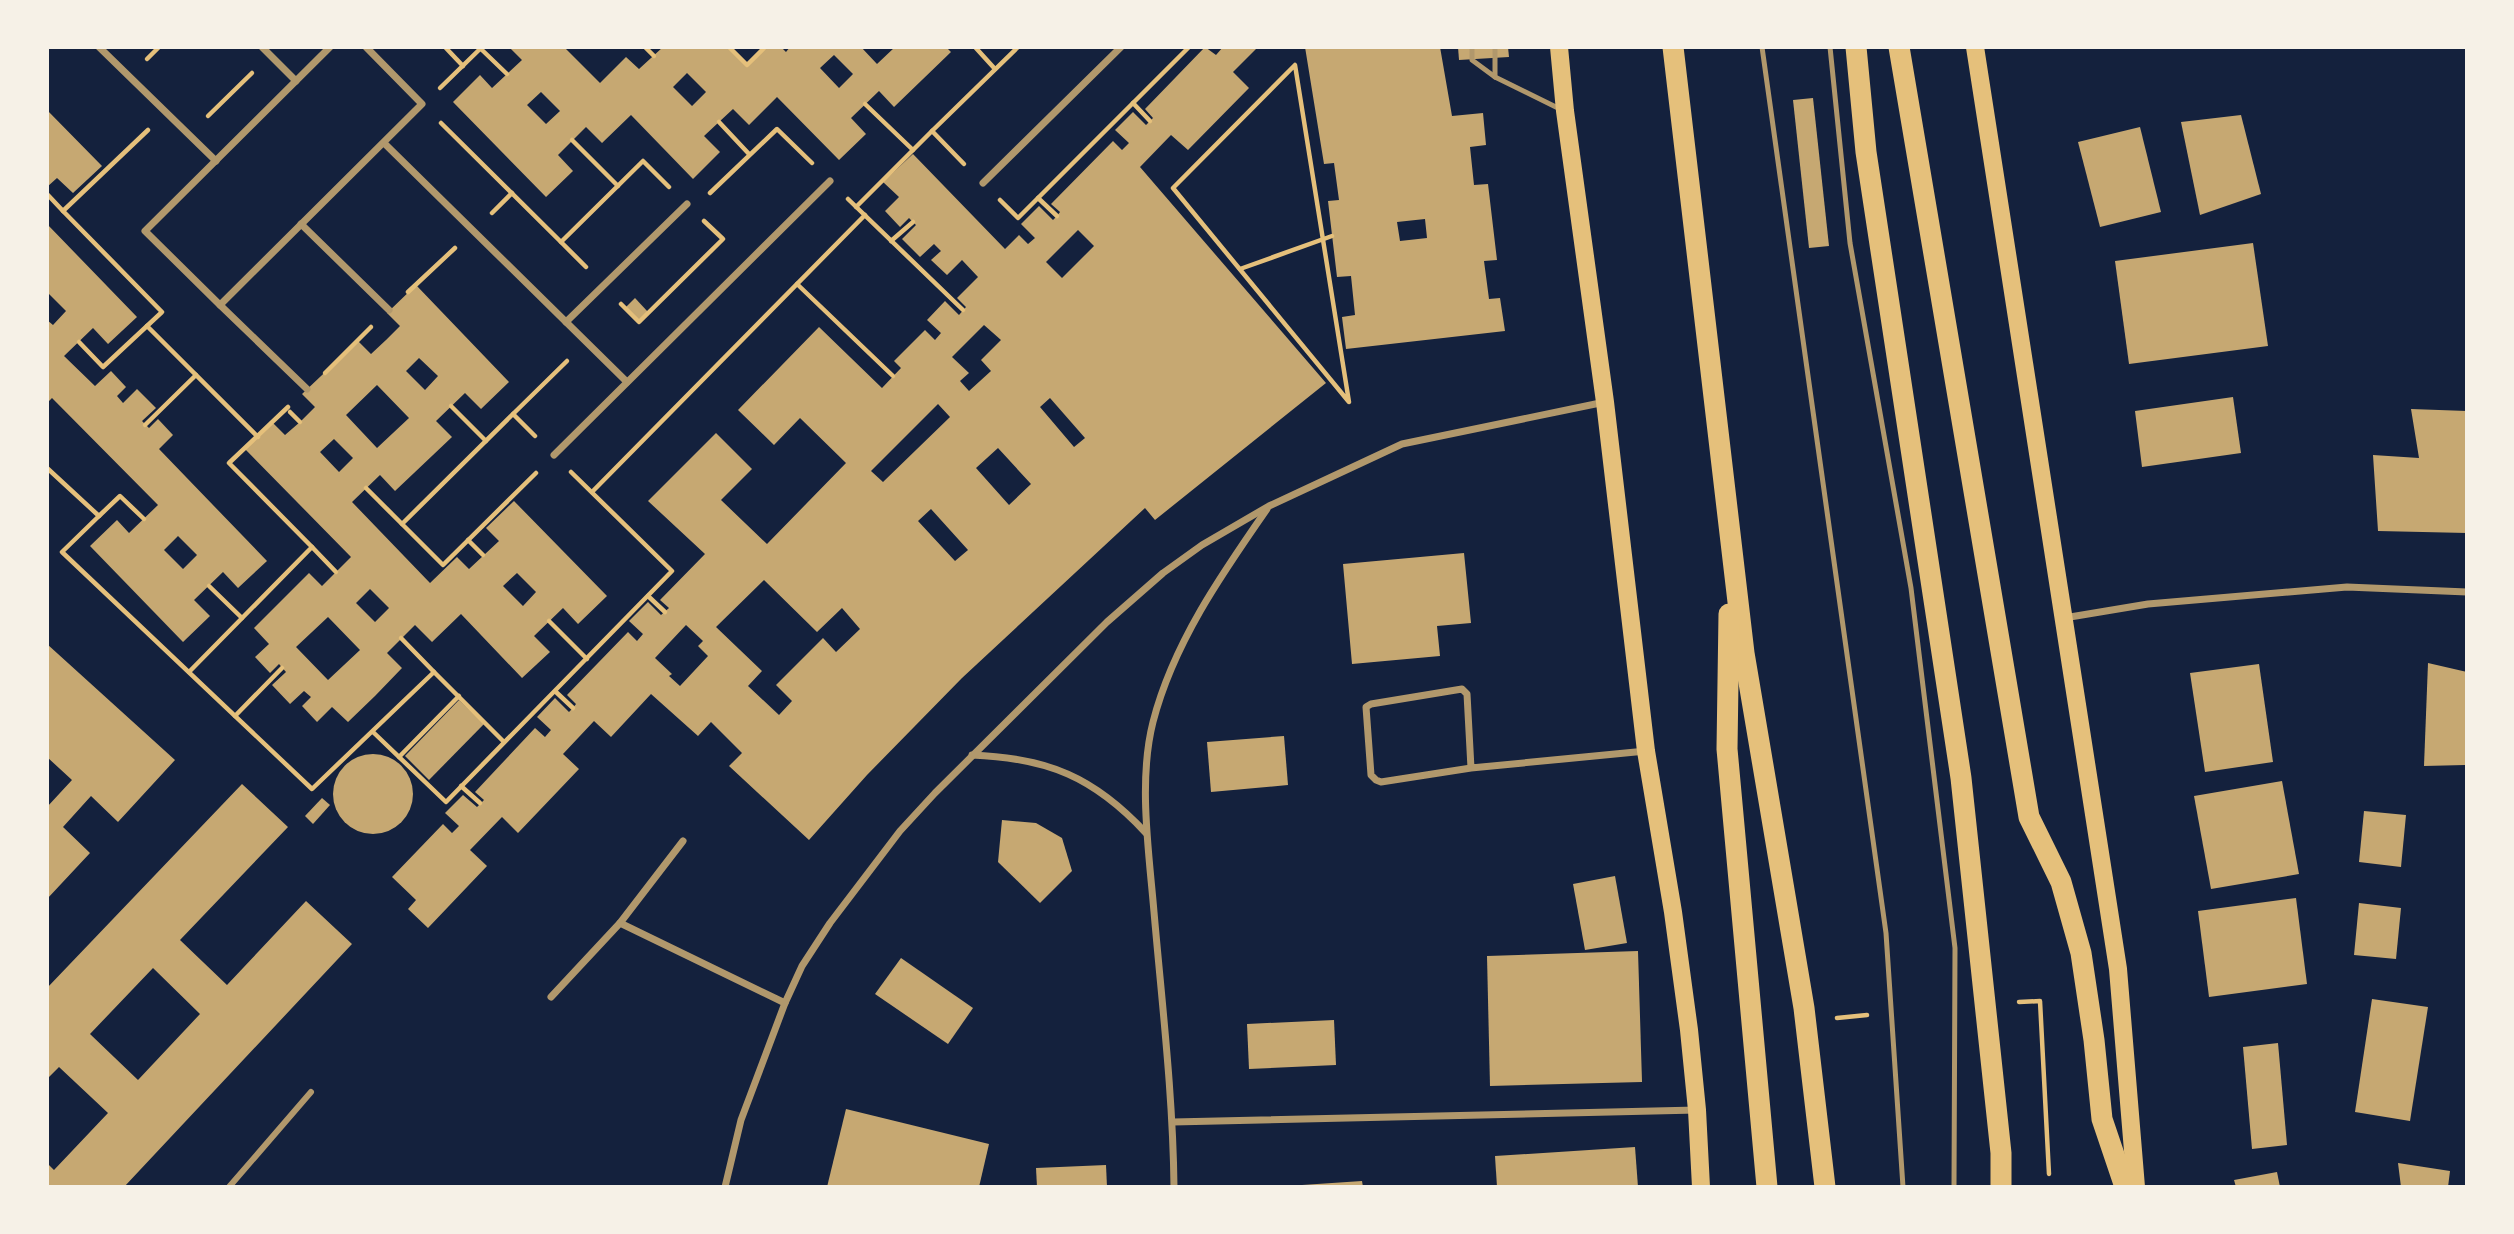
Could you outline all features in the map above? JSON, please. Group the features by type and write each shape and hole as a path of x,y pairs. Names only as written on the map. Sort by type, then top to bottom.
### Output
{"highway":[{"path":"1673,47 1744,653 1804,1008 1825,1187"},
{"path":"1856,47 1866,152 1961,778 2001,1153 2001,1187"},
{"path":"1899,47 2029,817 2061,882 2081,953 2102,1119 2125,1187"},
{"path":"1730,539 1727,749 1767,1187"}],"main road":[{"path":"1559,47 1565,111 1605,402 1646,751 1675,925 1697,1110 1702,1187"},
{"path":"1975,47 2118,969 2136,1187"}],"street":[{"path":"99,47 216,161"},
{"path":"262,47 296,81"},
{"path":"307,389 145,231 330,47"},
{"path":"220,305 422,104 366,47"},
{"path":"983,183 1121,47"},
{"path":"384,143 627,382"},
{"path":"554,455 830,181"},
{"path":"566,322 687,204"},
{"path":"301,224 389,310"},
{"path":"725,1187 741,1120 785,1003 802,966 830,923 900,831 972,755 1107,622 1163,573 1202,545 1269,506 1402,444 1605,402"},
{"path":"1174,1187 1173,1122 1147,833 1147,751 1168,676 1184,641 1269,506"},
{"path":"2064,618 2148,604 2347,587 2467,592"},
{"path":"1471,768 1467,694 1462,689 1366,707 1371,775 1381,782 1471,768 1646,751"},
{"path":"972,755 1025,759 1070,775 1110,798 1147,833"},
{"path":"551,997 620,923 683,841"},
{"path":"620,923 785,1003"},
{"path":"229,1187 311,1092"},
{"path":"1173,1122 1697,1110"}],"lane":[{"path":"1472,47 1472,60 1495,77 1565,111"},
{"path":"1495,47 1495,77"},
{"path":"1762,47 1886,933 1903,1187"},
{"path":"1830,47 1850,243 1911,588 1955,948 1954,1187"}],"path":[{"path":"152,54 159,47"},
{"path":"445,47 463,66"},
{"path":"645,47 654,56"},
{"path":"729,47 747,65 765,47"},
{"path":"975,47 995,69"},
{"path":"856,207 1018,47"},
{"path":"932,131 1018,218 1189,47"},
{"path":"507,74 481,48 422,104 604,286"},
{"path":"211,114 270,55"},
{"path":"1295,65 1349,402 1240,269 1173,188 1295,65"},
{"path":"1132,103 1150,121"},
{"path":"865,104 913,150"},
{"path":"719,122 750,154"},
{"path":"572,141 618,186"},
{"path":"561,242 643,161 687,204"},
{"path":"47,194 63,211"},
{"path":"1038,198 1057,216"},
{"path":"373,732 446,802 672,571 592,492 864,215"},
{"path":"891,241 912,222"},
{"path":"336,572 229,463 473,231"},
{"path":"1240,269 1332,236"},
{"path":"797,284 894,376"},
{"path":"79,342 103,367 147,326"},
{"path":"402,524 587,341"},
{"path":"145,425 195,375"},
{"path":"451,406 486,441"},
{"path":"366,488 443,565 554,455 513,414"},
{"path":"47,468 99,516"},
{"path":"144,519 120,496 62,552 313,789 434,672"},
{"path":"468,540 483,555"},
{"path":"189,672 312,547"},
{"path":"209,586 242,618"},
{"path":"648,596 665,612"},
{"path":"549,621 587,659"},
{"path":"401,638 504,742"},
{"path":"235,716 282,668"},
{"path":"555,692 573,708"},
{"path":"398,757 459,696"},
{"path":"461,786 480,803"}],"building":[{"path":"509,47 564,47 600,83 626,57 639,69 663,47 729,47 747,64 765,47 781,47 786,52 790,47 861,47 877,64 895,47 946,47 951,52 894,107 879,91 851,118 866,134 839,160 777,97 749,125 733,109 704,136 720,152 693,179 631,115 602,143 586,127 558,155 573,171 546,197 453,102 480,75 492,88 522,60","holes":["834,55 853,74 839,88 820,68","687,73 706,92 692,106 673,87","541,92 560,111 546,124 527,105"]},
{"path":"1205,47 1216,55 1223,47 1258,47 1233,72 1249,88 1188,150 1171,135 1140,167 1326,383 1155,520 1145,508 962,678 867,775 809,840 729,766 742,753 711,722 698,736 651,694 611,737 594,721 563,754 579,769 518,833 502,817 470,850 487,866 428,928 408,909 416,900 392,877 443,824 452,833 459,826 445,813 463,795 477,807 484,800 475,792 535,728 545,737 551,730 537,717 555,698 569,712 576,704 567,695 628,632 637,641 643,634 629,621 648,602 661,615 669,608 660,600 705,554 648,501 716,433 752,469 721,500 767,544 846,463 800,418 774,445 738,410 819,327 882,388 901,368 894,361 925,330 935,340 941,333 927,320 945,301 959,315 966,307 957,298 978,277 962,260 947,275 931,260 941,251 934,244 920,257 902,239 916,225 909,218 900,227 885,211 899,197 883,182 913,154 1005,249 1019,235 1028,244 1035,238 1021,224 1039,206 1053,220 1060,212 1051,204 1113,141 1122,150 1129,143 1115,130 1133,112 1146,125 1153,118 1145,109","holes":["1078,230 1094,246 1062,278 1046,262","984,325 1001,340 981,360 991,371 969,391 960,381 969,373 952,357","1050,398 1085,438 1074,447 1040,407","938,404 950,417 883,482 871,471","998,448 1031,484 1009,505 976,468","931,509 968,550 955,561 918,521","764,580 817,632 842,608 860,629 836,652 823,638 776,685 792,701 779,715 748,686 762,671 716,627","686,625 703,641 698,646 708,656 680,686 669,676 672,674 655,658"]},
{"path":"1305,47 1440,47 1452,116 1483,113 1486,145 1470,147 1474,185 1488,184 1497,260 1484,261 1489,299 1500,298 1505,331 1346,349 1342,317 1355,315 1351,276 1337,277 1328,201 1339,200 1334,163 1324,164","holes":["1425,219 1427,238 1400,241 1397,222"]},
{"path":"1458,47 1508,47 1509,57 1459,60"},
{"path":"1813,98 1829,246 1809,248 1793,100"},
{"path":"47,110 102,166 73,193 57,178 47,187"},
{"path":"2241,115 2261,194 2200,215 2181,122"},
{"path":"2140,127 2161,212 2100,227 2078,142"},
{"path":"47,224 137,317 108,344 93,328 64,356 95,386 111,371 126,387 117,396 123,403 137,389 156,408 142,421 149,428 158,419 173,435 159,449 267,561 238,588 223,572 194,600 210,616 183,642 90,546 117,520 129,533 158,505 52,398 47,403 47,320 53,325 66,311 47,292","holes":["178,536 197,555 183,569 164,550"]},
{"path":"2253,243 2268,346 2129,364 2115,261"},
{"path":"416,285 509,382 481,409 465,393 436,421 452,437 395,491 380,475 352,502 430,583 457,557 469,569 499,541 486,528 514,501 607,596 578,624 563,608 534,636 550,652 522,678 461,614 432,642 415,625 387,653 402,668 375,696 348,722 332,707 317,722 302,706 311,697 304,691 290,704 272,685 286,672 279,664 270,673 255,657 269,644 254,628 309,573 322,586 351,557 245,449 272,422 285,435 300,422 315,407 302,394 358,341 371,354 386,340 400,326 387,313","holes":["419,358 438,376 425,390 406,371","377,385 409,418 377,448 346,415","334,439 353,458 339,472 320,452","517,573 536,592 523,606 503,586","370,589 389,608 375,622 356,603","328,617 360,650 328,680 296,647"]},
{"path":"635,298 648,312 639,322 625,308"},
{"path":"2233,397 2241,453 2142,467 2135,411"},
{"path":"2411,409 2467,411 2467,533 2378,531 2373,455 2419,458"},
{"path":"1464,553 1471,623 1437,626 1440,656 1352,664 1343,564"},
{"path":"47,644 175,760 118,822 91,796 63,827 90,853 47,899 47,807 72,780 47,757"},
{"path":"2428,663 2467,672 2465,765 2424,766"},
{"path":"2259,664 2273,762 2205,772 2190,673"},
{"path":"459,700 484,724 429,780 405,756"},
{"path":"1284,736 1288,785 1211,792 1207,742"},
{"path":"373,754 388,757 401,766 410,779 413,794 410,809 401,822 388,831 373,834 358,831 345,822 336,809 333,794 336,779 345,766 358,757"},
{"path":"2282,781 2299,874 2211,889 2194,796"},
{"path":"242,784 288,827 180,940 227,985 306,901 352,944 124,1187 47,1187 47,1163 54,1170 108,1113 59,1067 47,1079 47,988","holes":["153,968 200,1014 138,1080 90,1034"]},
{"path":"322,798 330,805 313,824 305,816"},
{"path":"2364,811 2406,815 2401,867 2359,862"},
{"path":"1002,820 1036,823 1062,838 1072,871 1040,903 998,862"},
{"path":"1615,876 1627,943 1585,950 1573,884"},
{"path":"2296,898 2307,984 2209,997 2198,911"},
{"path":"2359,903 2401,908 2396,959 2354,955"},
{"path":"1638,951 1642,1082 1490,1086 1487,956"},
{"path":"901,958 973,1008 948,1044 875,994"},
{"path":"2372,999 2428,1007 2410,1121 2355,1112"},
{"path":"1334,1020 1336,1065 1249,1069 1247,1024"},
{"path":"2278,1043 2287,1145 2252,1149 2243,1047"},
{"path":"846,1109 989,1144 979,1187 827,1187"},
{"path":"1635,1147 1638,1187 1497,1187 1495,1156"},
{"path":"2398,1163 2450,1171 2448,1187 2401,1187"},
{"path":"1106,1165 1107,1187 1037,1187 1036,1168"},
{"path":"2277,1172 2280,1187 2236,1187 2234,1180"},
{"path":"1362,1181 1363,1187 1302,1187 1302,1185"}]}
